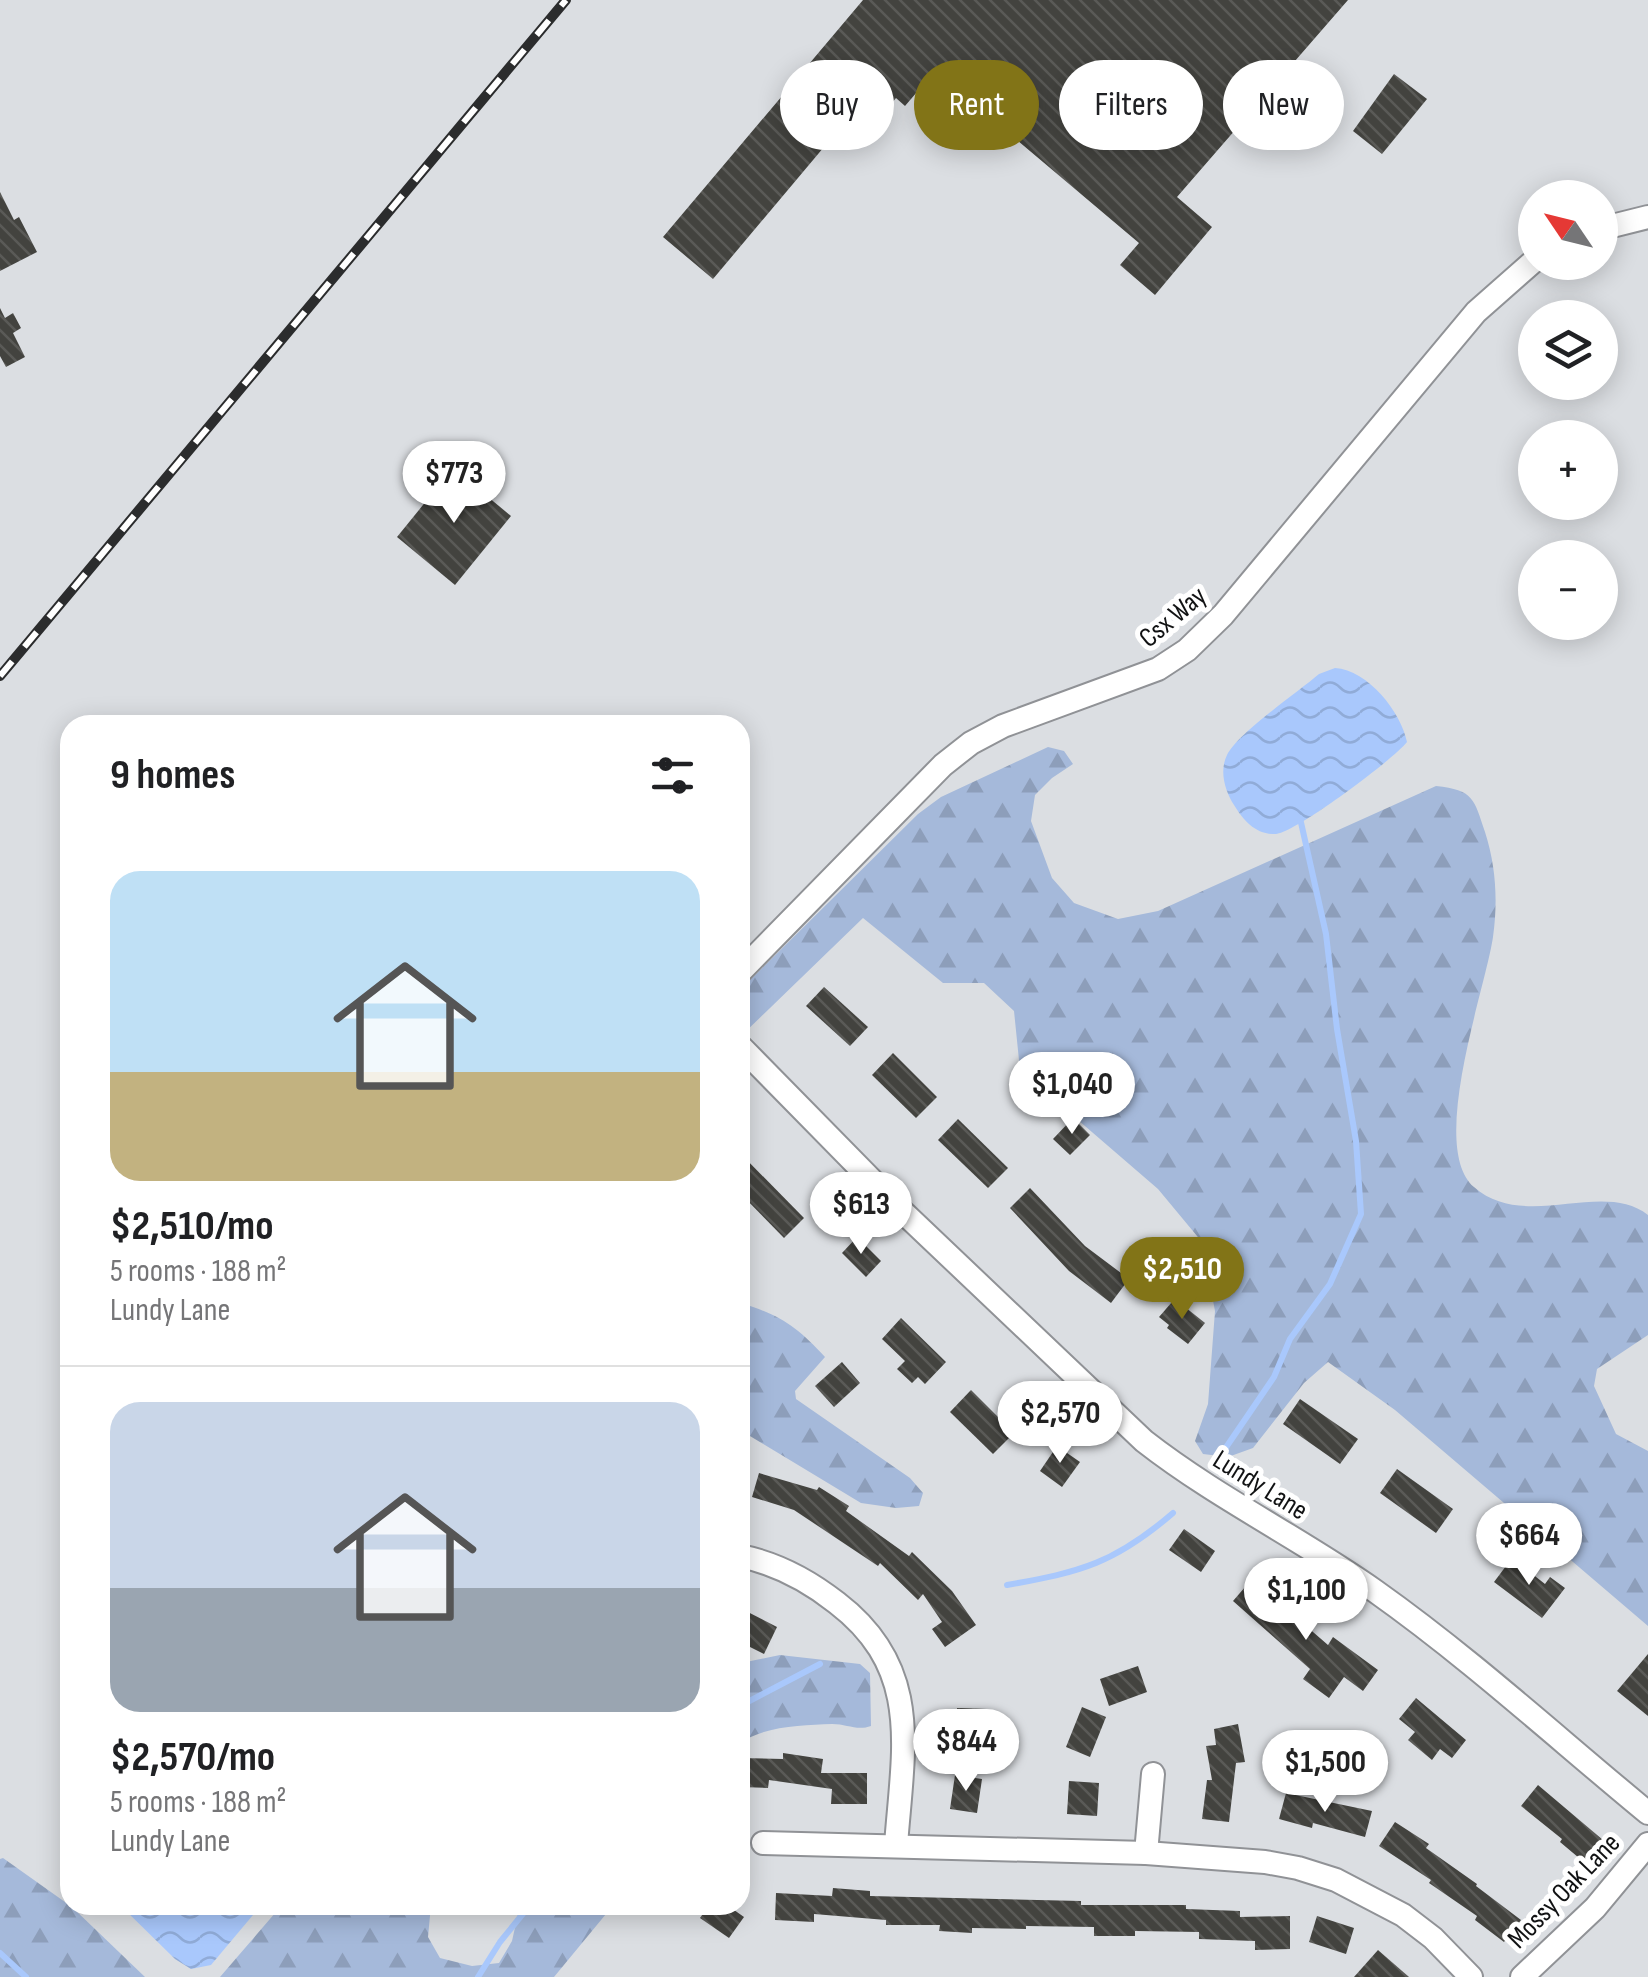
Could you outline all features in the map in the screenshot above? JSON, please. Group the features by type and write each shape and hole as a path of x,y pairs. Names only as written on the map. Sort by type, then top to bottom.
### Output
{"street":[{"path":"1618,224 1648,216"},
{"name":"Csx Way","path":"750,962 942,765 971,744 1002,726 1132,681 1187,650 1223,615 1476,312 1518,275"},
{"name":"Lundy Lane","path":"750,1055 906,1214 1144,1442 1421,1624 1648,1813"},
{"path":"750,1558 768,1563 828,1596 852,1614 884,1650 900,1694 902,1733 896,1845"},
{"path":"1146,1854 1153,1774"},
{"path":"763,1843 1146,1854 1264,1862 1336,1880 1403,1915 1471,1977"},
{"name":"Mossy Oak Lane","path":"1522,1977 1595,1908 1648,1844"}],"green space":[{"path":"1048,747 1064,751 1073,764 1035,795 1031,821 1052,878 1074,903 1118,919 1158,911 1436,786 1458,790 1471,798 1492,858 1495,910 1493,937 1463,1067 1456,1139 1461,1167 1474,1187 1494,1200 1539,1206 1609,1202 1629,1205 1648,1215 1648,1335 1597,1369 1594,1386 1616,1434 1648,1451 1648,1626 1395,1410 1328,1362 1304,1383 1253,1448 1228,1457 1203,1454 1195,1441 1208,1404 1215,1311 1202,1242 1158,1189 1020,1070 1014,1011 984,983 943,983 863,918 750,1027 750,980 918,814 941,797"},
{"path":"750,1306 789,1324 825,1357 795,1391 796,1399 910,1478 923,1493 919,1506 896,1508 861,1503 750,1436"},
{"path":"780,1655 860,1664 870,1673 871,1726 784,1727 750,1737 750,1661"},
{"path":"0,1859 60,1898 60,1915 80,1915 145,1977 0,1977"},
{"path":"273,1915 430,1915 428,1937 440,1958 472,1966 499,1963 512,1941 518,1915 605,1915 554,1977 220,1977"}],"water":[{"path":"1335,668 1359,676 1381,694 1398,718 1407,742 1303,822 1276,834 1251,826 1228,794 1223,774 1227,755 1269,713 1319,674"},
{"path":"130,1915 253,1915 211,1965 191,1969 175,1959"}],"building":[{"path":"863,0 1348,0 1296,60 1223,60 1223,144 1177,197 1212,227 1155,295 1120,265 1139,243 1029,150 1039,150 1039,60 914,60 914,96 905,106 896,98 894,101 894,60 812,60"},
{"path":"1394,74 1427,99 1382,154 1353,131"},
{"path":"780,98 780,150 821,150 713,279 663,237"},
{"path":"0,192 14,220 19,217 37,252 0,271"},
{"path":"0,308 5,318 13,313 21,328 13,333 25,357 6,367 0,356"},
{"path":"453,468 511,516 455,585 397,537"},
{"path":"824,987 868,1027 850,1046 806,1006"},
{"path":"893,1053 937,1097 916,1118 872,1075"},
{"path":"1073,1118 1090,1135 1070,1155 1053,1139"},
{"path":"958,1119 1008,1168 988,1188 938,1140"},
{"path":"750,1163 804,1218 784,1238 750,1203"},
{"path":"1030,1188 1085,1246 1129,1279 1111,1303 1069,1271 1010,1208"},
{"path":"857,1237 881,1261 866,1277 842,1253"},
{"path":"1172,1302 1205,1323 1188,1344 1159,1317"},
{"path":"901,1318 946,1362 925,1384 918,1377 912,1383 897,1369 905,1361 882,1339"},
{"path":"842,1362 860,1383 834,1407 815,1386"},
{"path":"971,1390 1014,1433 993,1454 950,1412"},
{"path":"1300,1399 1358,1439 1340,1464 1283,1424"},
{"path":"1057,1446 1080,1462 1062,1487 1040,1471"},
{"path":"1397,1469 1453,1509 1436,1533 1380,1493"},
{"path":"759,1473 817,1490 819,1487 849,1506 846,1511 909,1556 912,1552 952,1591 976,1625 945,1647 932,1629 942,1622 923,1594 918,1600 880,1563 878,1566 794,1510 752,1497"},
{"path":"1184,1529 1215,1551 1201,1572 1169,1550"},
{"path":"1512,1558 1545,1584 1550,1577 1565,1588 1542,1618 1494,1582"},
{"path":"1252,1579 1328,1645 1333,1637 1378,1670 1363,1691 1344,1677 1329,1698 1303,1679 1310,1669 1233,1601"},
{"path":"750,1613 777,1627 764,1654 750,1647"},
{"path":"1648,1654 1648,1716 1617,1691"},
{"path":"1138,1666 1147,1692 1109,1706 1100,1679"},
{"path":"1416,1698 1466,1740 1452,1758 1440,1749 1432,1760 1408,1740 1415,1732 1399,1719"},
{"path":"1082,1707 1106,1717 1090,1757 1066,1747"},
{"path":"957,1708 987,1709 986,1751 956,1750"},
{"path":"1238,1724 1245,1762 1236,1763 1229,1822 1202,1819 1207,1780 1212,1780 1206,1746 1216,1745 1214,1729"},
{"path":"783,1753 823,1759 821,1773 867,1773 867,1804 831,1804 832,1789 769,1780 768,1788 750,1787 750,1758 783,1759"},
{"path":"955,1775 982,1779 977,1813 950,1809"},
{"path":"1069,1781 1099,1783 1097,1816 1067,1814"},
{"path":"1538,1785 1603,1840 1585,1863 1521,1806"},
{"path":"1286,1793 1372,1811 1365,1837 1313,1823 1312,1828 1279,1819"},
{"path":"1395,1822 1429,1844 1426,1848 1521,1920 1504,1942 1475,1920 1477,1916 1429,1883 1431,1880 1379,1846"},
{"path":"833,1888 870,1891 870,1896 1186,1905 1186,1909 1240,1911 1240,1917 1290,1916 1290,1949 1255,1950 1255,1941 1199,1939 1199,1932 1135,1931 1135,1936 1094,1936 1094,1927 1026,1926 972,1928 972,1933 939,1931 940,1925 886,1925 886,1920 814,1914 814,1922 775,1920 776,1893 832,1896"},
{"path":"702,1915 744,1917 729,1938 700,1918"},
{"path":"1317,1916 1354,1928 1346,1954 1309,1942"},
{"path":"1378,1950 1409,1977 1354,1977"}],"waterway":[{"path":"1214,1465 1274,1377 1290,1339 1330,1284 1361,1214 1356,1141 1326,934 1300,818"},
{"path":"1007,1585 1096,1563 1133,1544 1173,1513"},
{"path":"750,1701 820,1664"},
{"path":"478,1977 522,1915"},
{"path":"0,1953 26,1977"}],"railway":[{"path":"0,676 566,0"}]}
